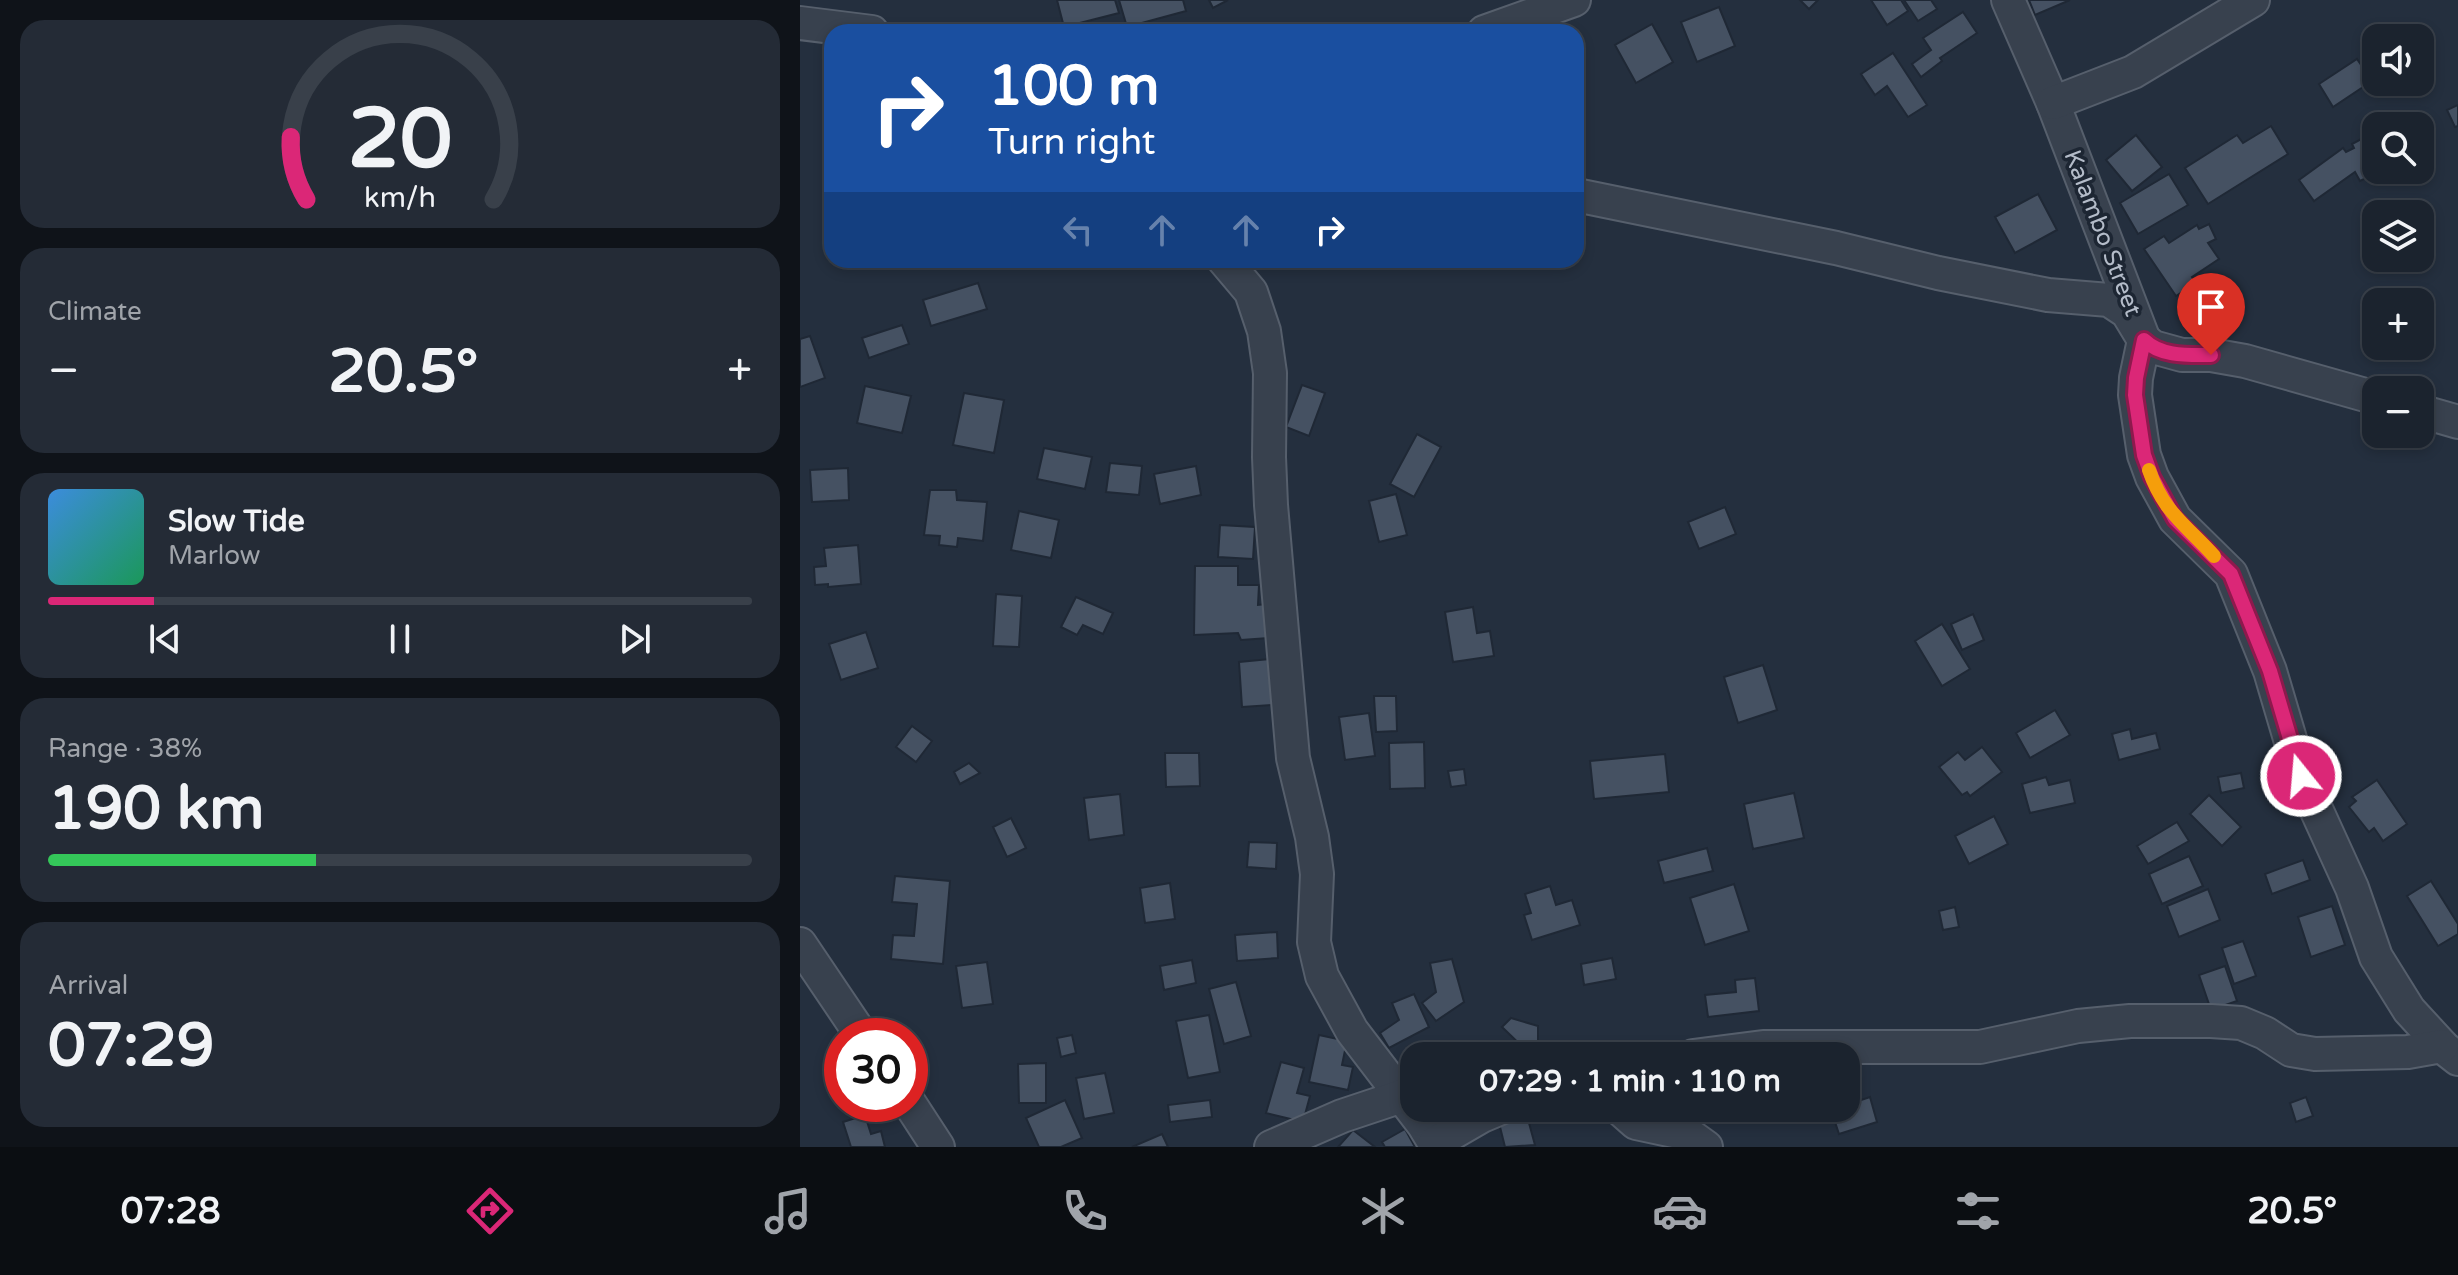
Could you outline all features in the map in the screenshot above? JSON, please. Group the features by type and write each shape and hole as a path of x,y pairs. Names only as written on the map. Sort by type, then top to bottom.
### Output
{"street":[{"path":"1506,24 1574,0"},
{"name":"Kalambo Street","path":"2008,0 2053,103 2144,340 2135,395 2144,455 2152,477 2175,519 2231,574 2270,671 2301,776 2352,888 2376,957 2409,1010 2450,1049"},
{"path":"2053,103 2133,72 2253,0"},
{"path":"800,23 824,26"},
{"path":"1584,197 2048,295 2109,300 2127,312 2144,340 2166,352 2237,359 2362,394"},
{"path":"1231,268 1251,292 1264,331 1270,373 1271,505 1293,758 1312,837 1317,874 1314,942 1322,976 1352,1031 1400,1093"},
{"path":"2434,415 2458,422"},
{"path":"800,944 850,1018"},
{"path":"1860,1047 1980,1047 2078,1026 2130,1021 2211,1021 2241,1023 2265,1033 2291,1050 2315,1054 2450,1049"},
{"path":"1271,1147 1342,1116 1400,1097"},
{"path":"922,1122 938,1147"},
{"path":"1420,1122 1436,1145 1476,1122"},
{"path":"1635,1122 1688,1134 1706,1147"}],"building":[{"path":"1057,0 1115,0 1119,13 1076,24 1063,24"},
{"path":"1119,0 1183,0 1186,11 1138,24 1126,24"},
{"path":"1209,0 1228,0 1213,8"},
{"path":"1800,0 1818,0 1809,9"},
{"path":"1871,0 1901,0 1908,11 1887,25"},
{"path":"1904,0 1931,0 1937,9 1918,21"},
{"path":"2029,0 2070,0 2035,15"},
{"path":"1719,7 1735,46 1697,62 1681,22"},
{"path":"1963,12 1977,33 1940,58 1942,61 1921,77 1912,64 1931,50 1923,38"},
{"path":"1652,24 1673,62 1636,83 1615,45"},
{"path":"1893,53 1927,105 1908,117 1887,86 1875,95 1861,74"},
{"path":"2357,59 2362,66 2362,88 2333,107 2319,84"},
{"path":"2458,105 2458,126 2455,127 2447,110"},
{"path":"2271,126 2288,154 2208,204 2185,168 2237,135 2243,143"},
{"path":"2136,135 2162,167 2132,191 2106,160"},
{"path":"2362,139 2362,180 2355,172 2314,201 2299,180 2343,148 2346,152 2354,148 2352,144"},
{"path":"2169,174 2188,205 2138,234 2120,203"},
{"path":"2038,194 2057,230 2015,253 1995,217"},
{"path":"2209,224 2216,239 2208,243 2219,259 2192,277 2196,283 2176,296 2144,249 2164,236 2169,243 2197,225 2199,229"},
{"path":"978,283 987,309 931,326 923,300"},
{"path":"902,325 909,344 869,358 862,338"},
{"path":"810,336 825,378 800,387 800,339"},
{"path":"1302,385 1325,393 1309,436 1286,427"},
{"path":"865,386 911,396 902,433 857,423"},
{"path":"964,393 1004,400 994,453 953,445"},
{"path":"1417,434 1441,447 1414,497 1390,484"},
{"path":"1044,448 1092,457 1085,489 1037,479"},
{"path":"1110,463 1142,466 1139,495 1106,492"},
{"path":"1196,466 1201,495 1160,504 1154,474"},
{"path":"848,468 849,500 812,502 810,470"},
{"path":"930,490 956,490 957,500 987,502 983,541 958,538 957,547 939,545 940,536 924,535"},
{"path":"1396,494 1407,535 1379,542 1369,501"},
{"path":"1725,507 1736,534 1699,549 1688,522"},
{"path":"1019,511 1059,520 1051,558 1011,550"},
{"path":"1220,525 1255,527 1253,559 1218,557"},
{"path":"858,545 861,584 815,585 814,567 826,566 824,548"},
{"path":"1195,566 1238,566 1238,585 1259,585 1258,605 1267,604 1269,638 1241,640 1238,633 1194,635"},
{"path":"996,594 1022,596 1019,647 993,646"},
{"path":"1076,597 1113,613 1103,634 1083,625 1077,635 1061,627"},
{"path":"1473,607 1477,633 1490,631 1494,656 1453,662 1445,612"},
{"path":"1973,614 1984,640 1962,650 1951,624"},
{"path":"1942,624 1970,669 1942,686 1915,641"},
{"path":"866,632 878,668 841,680 829,644"},
{"path":"1270,659 1273,705 1242,707 1239,662"},
{"path":"1763,665 1777,710 1738,723 1724,677"},
{"path":"1374,696 1396,696 1397,731 1376,732"},
{"path":"2055,710 2070,735 2030,758 2016,733"},
{"path":"1369,713 1375,756 1345,760 1339,717"},
{"path":"912,726 932,741 916,762 896,747"},
{"path":"2130,729 2132,739 2156,733 2160,749 2119,760 2112,734"},
{"path":"1424,742 1425,788 1390,789 1389,743"},
{"path":"1982,747 2002,772 1970,796 1967,792 1962,795 1939,767 1958,752 1965,760"},
{"path":"1165,753 1199,753 1200,786 1166,787"},
{"path":"1665,754 1669,792 1594,799 1590,761"},
{"path":"969,763 980,773 960,784 954,772"},
{"path":"1464,769 1466,785 1451,787 1448,771"},
{"path":"2241,773 2244,788 2221,793 2218,777"},
{"path":"2046,777 2049,785 2070,780 2075,803 2030,813 2022,784"},
{"path":"2377,780 2407,824 2383,841 2374,828 2369,832 2349,807 2356,801 2352,797"},
{"path":"1794,793 1804,838 1753,849 1744,804"},
{"path":"1120,794 1124,835 1089,840 1084,798"},
{"path":"2209,795 2241,827 2222,846 2190,814"},
{"path":"1994,816 2008,844 1969,864 1955,836"},
{"path":"1011,818 1026,848 1007,857 993,827"},
{"path":"2177,822 2189,841 2148,864 2137,846"},
{"path":"1249,842 1277,843 1276,869 1247,867"},
{"path":"1707,848 1713,871 1664,883 1658,861"},
{"path":"2189,856 2203,886 2162,904 2149,874"},
{"path":"2303,860 2310,880 2272,894 2265,874"},
{"path":"895,876 950,881 943,964 891,959 893,935 914,936 917,904 892,902"},
{"path":"2431,881 2458,924 2458,934 2438,946 2407,896"},
{"path":"1170,883 1175,919 1145,923 1140,888"},
{"path":"1734,884 1749,931 1705,945 1690,898"},
{"path":"1550,886 1556,905 1572,900 1580,925 1532,940 1524,915 1531,913 1525,894"},
{"path":"2208,889 2220,920 2179,937 2167,906"},
{"path":"2332,906 2345,945 2311,957 2298,917"},
{"path":"1955,907 1959,927 1943,930 1939,911"},
{"path":"1277,932 1278,958 1237,961 1235,935"},
{"path":"2243,941 2256,976 2234,984 2222,948"},
{"path":"1612,958 1616,979 1584,985 1581,964"},
{"path":"1452,959 1464,1002 1436,1021 1422,1003 1436,992 1430,963"},
{"path":"1192,960 1196,983 1164,990 1160,966"},
{"path":"987,962 993,1004 962,1008 956,966"},
{"path":"2225,966 2237,1001 2211,1010 2199,975"},
{"path":"1755,978 1759,1011 1708,1017 1705,995 1736,992 1735,980"},
{"path":"1236,982 1251,1036 1224,1044 1209,989"},
{"path":"1414,994 1429,1027 1389,1048 1380,1033 1399,1020 1392,1003"},
{"path":"1209,1015 1220,1072 1188,1078 1176,1021"},
{"path":"1511,1018 1538,1026 1538,1042 1518,1042 1502,1027"},
{"path":"1072,1035 1076,1053 1061,1057 1057,1038"},
{"path":"1319,1035 1347,1041 1342,1065 1353,1067 1348,1090 1309,1082"},
{"path":"1281,1062 1304,1068 1297,1093 1310,1096 1303,1122 1266,1113"},
{"path":"1046,1063 1046,1103 1019,1103 1018,1064"},
{"path":"1105,1073 1114,1113 1084,1119 1076,1078"},
{"path":"1870,1097 1877,1122 1839,1134 1835,1122 1860,1122 1860,1100"},
{"path":"2306,1097 2313,1116 2296,1122 2290,1103"},
{"path":"1065,1100 1082,1138 1061,1147 1039,1147 1026,1118"},
{"path":"1210,1100 1212,1117 1170,1122 1168,1105"},
{"path":"843,1122 867,1122 871,1134 881,1131 885,1147 851,1147"},
{"path":"1499,1122 1529,1122 1535,1145 1505,1147"},
{"path":"1405,1129 1415,1147 1385,1147 1382,1142"},
{"path":"1353,1130 1375,1147 1338,1147"},
{"path":"1162,1134 1168,1147 1132,1147"}],"slow traffic":[{"path":"2149,470 2175,519 2214,556"}],"route":[{"path":"2211,355 2166,352 2144,340 2135,395 2144,455 2161,497 2175,519 2231,574 2270,671 2301,776"}]}
